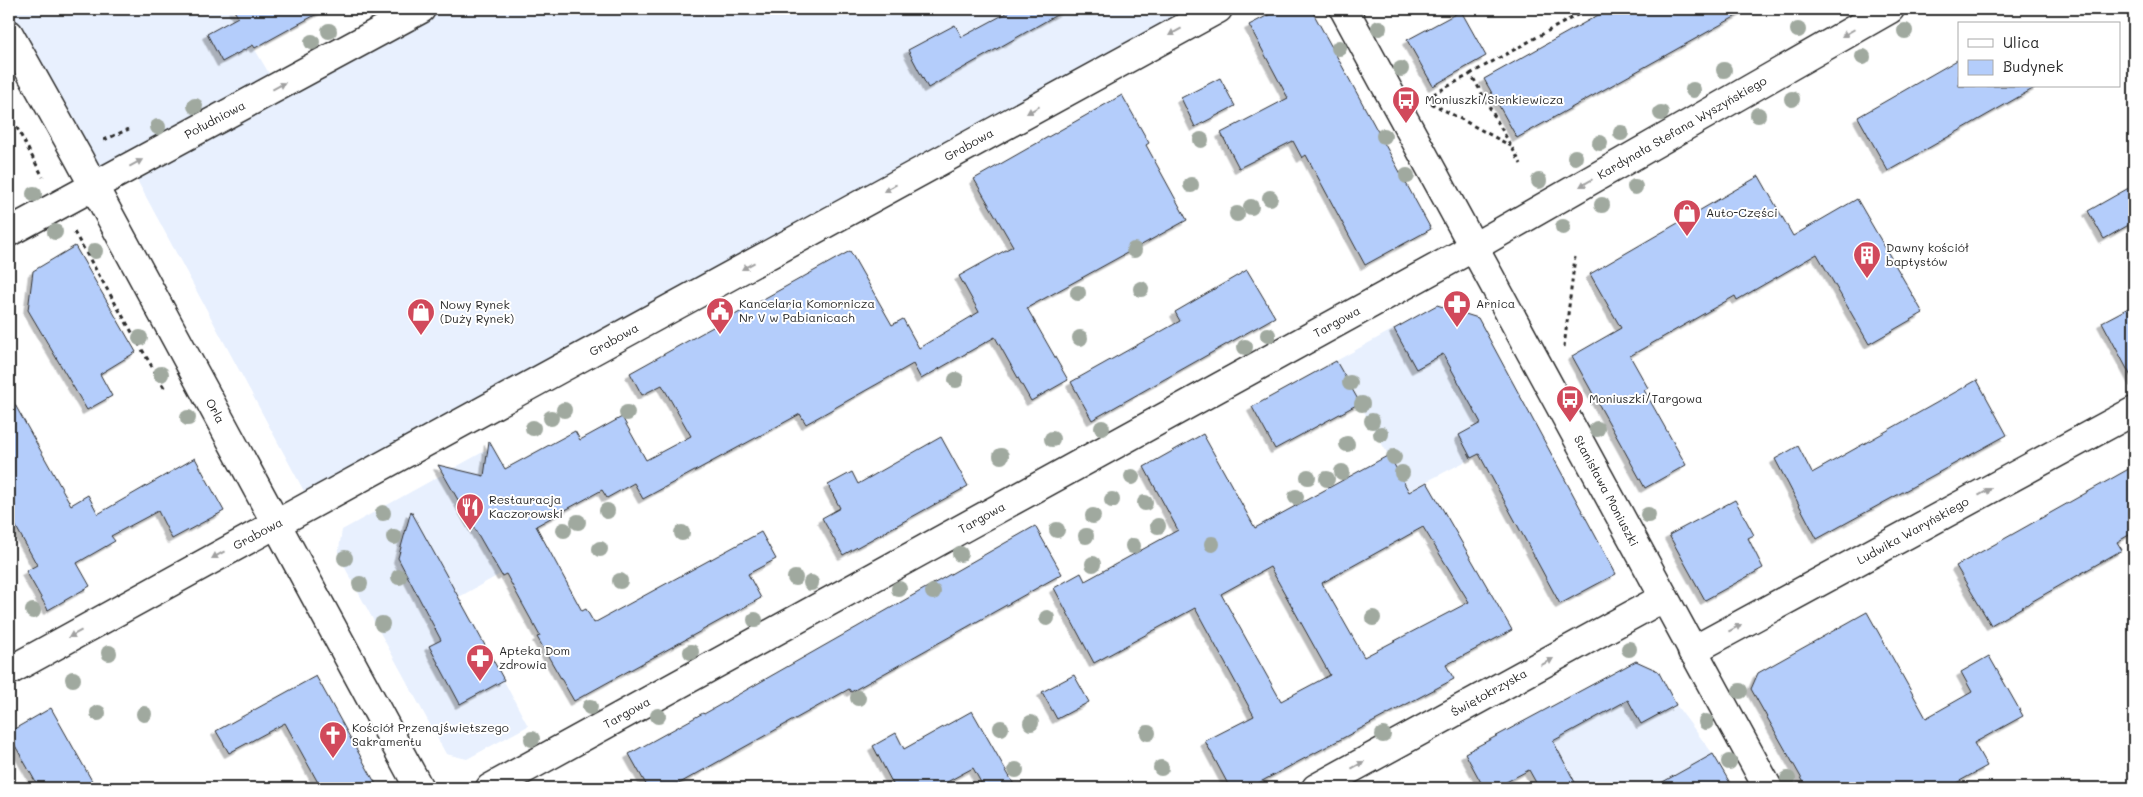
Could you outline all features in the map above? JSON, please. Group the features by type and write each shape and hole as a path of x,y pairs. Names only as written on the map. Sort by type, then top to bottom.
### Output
{"street":[{"name":"Południowa","path":"9,232 421,9"},
{"name":"Grabowa","path":"9,670 1218,9"},
{"name":"Stanisława Moniuszki","path":"1344,9 1768,788"},
{"name":"Kardynała Stefana Wyszyńskiego","path":"1474,247 1890,9"},
{"name":"Orla","path":"9,34 419,788"},
{"name":"Targowa","path":"490,788 1474,247"},
{"name":"Ludwika Waryńskiego","path":"1692,651 2134,411"},
{"name":"Świętokrzyska","path":"1316,788 1663,598"}],"path":[{"path":"1511,146 1424,99 1588,9"},
{"path":"1469,75 1471,74 1520,164"},
{"path":"9,113 44,177"},
{"path":"74,232 168,394"},
{"path":"1563,356 1575,257"}],"shaded area":[{"name":"Nowy Rynek (Duży Rynek)","path":"9,9 231,9 277,87 421,9 1218,9 312,506 130,167 93,186 9,34"},
{"path":"1437,305 1478,318 1536,425 1408,491 1336,361"},
{"path":"492,447 547,548 459,597 528,726 467,759 446,754 338,555 342,530"},
{"path":"1644,665 1658,671 1676,705 1713,754 1652,788 1539,788 1508,730"}],"building":[{"path":"233,9 326,9 255,48 253,45 222,62 207,34 238,17"},
{"path":"1014,9 1067,9 928,88 908,50 955,25 962,37"},
{"path":"1280,9 1311,9 1431,229 1365,265 1306,155 1302,158 1293,141 1239,168 1221,133 1288,98 1249,25"},
{"path":"1609,9 1749,9 1517,138 1484,79"},
{"path":"1461,11 1486,56 1433,86 1407,40"},
{"path":"1958,60 1958,88 2034,88 1888,171 1858,117"},
{"path":"1220,78 1235,106 1195,127 1181,98"},
{"path":"1122,95 1149,143 1146,145 1187,220 1027,308 1068,380 1031,401 995,337 921,379 913,364 806,424 800,414 643,499 634,483 607,498 602,490 536,526 582,611 586,609 594,623 761,532 776,559 748,574 761,598 574,701 537,637 540,636 506,574 502,576 438,465 484,476 489,441 505,469 575,431 580,440 622,417 646,460 691,436 662,385 642,395 630,373 850,251 892,325 903,319 919,348 979,312 959,276 1013,246 974,179"},
{"path":"1759,176 1793,236 1857,199 1923,313 1869,344 1817,254 1737,300 1735,296 1630,356 1648,388 1644,390 1686,465 1645,488 1572,356 1621,328 1590,274"},
{"path":"2134,185 2134,222 2104,239 2088,211"},
{"path":"75,246 136,352 100,374 112,396 87,410 28,310 33,271"},
{"path":"1247,270 1275,317 1092,420 1071,382 1180,321 1175,312"},
{"path":"1437,305 1478,318 1616,574 1560,604 1479,454 1471,458 1459,435 1481,423 1443,354 1416,369 1394,329"},
{"path":"2134,305 2134,382 2102,322"},
{"path":"1336,361 1360,403 1275,449 1252,407"},
{"path":"1977,380 2007,435 1817,539 1775,459 1798,446 1812,473"},
{"path":"9,394 71,505 88,495 98,514 195,458 224,511 172,539 158,511 111,536 115,541 77,563 90,586 48,610 26,571 37,565 9,514"},
{"path":"1203,434 1255,528 1389,455 1409,492 1427,482 1512,630 1446,665 1454,679 1249,788 1230,788 1205,741 1254,716 1195,608 1094,663 1054,588 1081,573 1085,581 1178,530 1144,467","holes":["1423,527 1469,602 1364,657 1322,583","1270,567 1330,675 1281,701 1221,594"]},
{"path":"941,437 968,486 843,555 822,518 840,508 828,485 852,472 858,484"},
{"path":"2134,466 2134,532 2117,542 2122,550 1991,625 1956,566"},
{"path":"1735,500 1754,535 1748,538 1763,568 1705,600 1669,535"},
{"path":"411,511 504,680 460,704 429,646 441,640 398,558"},
{"path":"1035,526 1062,574 851,692 849,689 671,788 648,788 629,754 704,714"},
{"path":"1867,612 1926,718 1972,692 1961,672 1989,656 2023,716 1974,743 1987,766 1947,788 1807,788 1751,689 1758,673"},
{"path":"1636,661 1658,671 1676,705 1641,724 1628,700 1553,741 1578,788 1539,788 1529,770 1495,788 1484,788 1465,753"},
{"path":"1074,675 1089,702 1057,719 1042,692"},
{"path":"316,676 378,788 321,788 285,723 229,753 216,731"},
{"path":"51,708 96,788 39,788 9,735 9,732"},
{"path":"972,711 1016,788 984,788 973,768 936,788 895,788 873,746 896,733 904,749"},
{"path":"1713,754 1733,788 1652,788"}],"place":[{"name":"Moniuszki/Sienkiewicza","path":"1406,124"},
{"name":"Auto-Części","path":"1687,237"},
{"name":"Dawny kościół baptystów","path":"1867,279"},
{"name":"Arnica","path":"1457,328"},
{"name":"Kancelaria Komornicza Nr V w Pabianicach","path":"720,335"},
{"name":"Nowy Rynek (Duży Rynek)","path":"421,336"},
{"name":"Moniuszki/Targowa","path":"1570,423"},
{"name":"Restauracja Kaczorowski","path":"470,531"},
{"name":"Apteka Dom zdrowia","path":"480,682"},
{"name":"Kościół Przenajświętszego Sakramentu","path":"333,759"}]}
